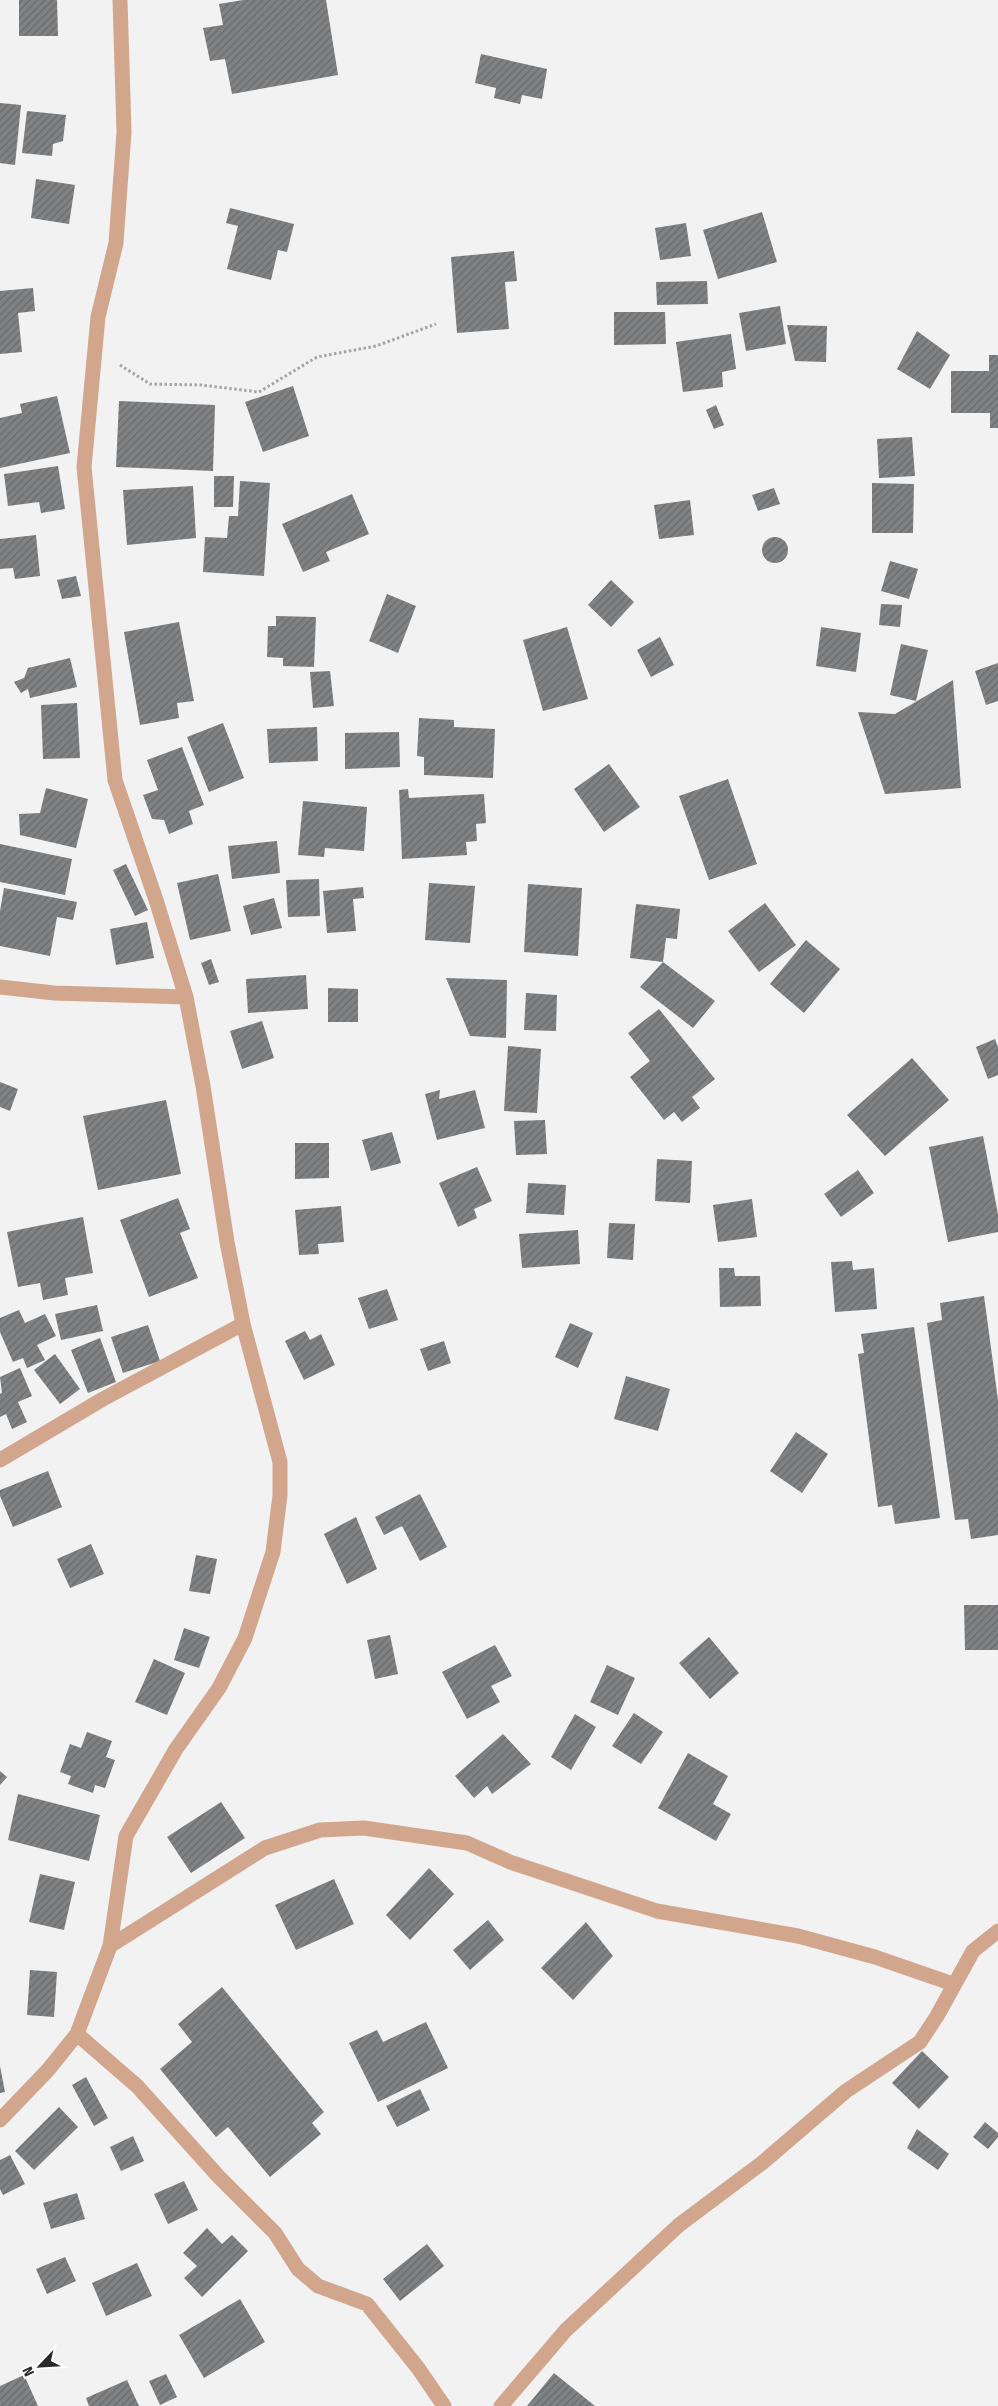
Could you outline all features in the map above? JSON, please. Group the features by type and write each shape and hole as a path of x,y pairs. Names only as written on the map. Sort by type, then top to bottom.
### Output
{"street":[{"path":"0,2120 48,2070 76,2034 110,1946 126,1836 176,1749 219,1688 244,1638 273,1552 280,1495 280,1462 243,1324 227,1242 203,1086 186,997 156,900 115,780 84,467 98,318 116,243 124,132 120,0"},
{"path":"0,987 54,993 186,997"},
{"path":"0,1460 104,1399 243,1324"},
{"path":"110,1946 266,1848 320,1830 364,1828 466,1843 510,1862 657,1910 798,1936 875,1957 953,1984"},
{"path":"501,2406 566,2330 680,2225 762,2163 846,2091 920,2042 937,2016 953,1984 973,1951 998,1930"},
{"path":"76,2034 137,2086 219,2177 275,2233 298,2269 318,2286 367,2304 413,2361 444,2406"}],"path":[{"path":"118,364 150,384 201,385 259,392 317,357 376,346 436,324"}],"building":[{"path":"19,0 57,0 58,36 19,36"},
{"path":"243,0 326,0 338,75 232,94 225,59 210,61 203,28 223,25 219,4"},
{"path":"481,54 547,69 542,99 522,95 520,104 494,98 496,88 475,83"},
{"path":"0,103 21,105 15,165 0,163"},
{"path":"27,111 66,115 63,141 53,144 52,156 22,153"},
{"path":"36,179 75,185 69,224 31,218"},
{"path":"230,208 294,224 287,252 278,250 271,280 227,269 238,226 226,223"},
{"path":"762,212 777,262 718,279 703,230"},
{"path":"686,223 691,256 660,260 655,228"},
{"path":"514,251 517,281 505,282 509,329 457,333 451,257"},
{"path":"707,281 708,304 657,305 656,282"},
{"path":"33,288 35,311 18,313 22,352 0,354 0,291"},
{"path":"780,306 786,344 746,351 739,313"},
{"path":"614,312 665,312 666,344 614,345"},
{"path":"787,325 827,326 826,362 795,361"},
{"path":"917,331 950,355 930,389 897,369"},
{"path":"731,334 736,369 722,372 723,387 683,392 676,342"},
{"path":"989,355 998,355 998,428 990,428 990,413 951,413 951,371 989,371"},
{"path":"293,386 309,436 263,452 245,402"},
{"path":"57,396 70,453 0,468 0,418 22,413 20,404"},
{"path":"119,401 215,405 213,471 116,467"},
{"path":"716,405 724,425 714,429 706,410"},
{"path":"912,437 915,476 879,478 877,439"},
{"path":"58,466 65,509 41,513 39,502 8,506 4,474"},
{"path":"214,476 234,476 233,507 214,507"},
{"path":"240,481 270,483 264,576 203,572 205,537 227,538 229,516 238,516"},
{"path":"872,483 914,484 913,533 872,533"},
{"path":"193,486 196,538 127,545 123,490"},
{"path":"774,488 780,504 758,511 752,495"},
{"path":"352,494 369,534 326,552 330,561 303,572 282,524"},
{"path":"690,500 694,535 659,539 654,505"},
{"path":"36,535 40,576 15,579 13,568 0,569 0,539"},
{"path":"775,537 784,541 788,550 784,559 775,563 766,559 762,550 766,541"},
{"path":"890,561 918,569 909,599 881,591"},
{"path":"76,576 81,596 62,599 57,580"},
{"path":"611,580 634,602 611,627 588,605"},
{"path":"387,594 416,606 398,653 369,641"},
{"path":"881,604 902,605 900,627 879,625"},
{"path":"276,616 316,617 314,667 283,666 283,658 267,657 268,626 276,626"},
{"path":"179,622 194,701 177,703 179,718 140,725 124,632"},
{"path":"567,627 588,699 543,711 523,640"},
{"path":"821,627 861,633 856,672 816,666"},
{"path":"660,637 674,665 651,677 637,650"},
{"path":"901,644 928,650 916,701 890,695"},
{"path":"70,658 77,687 30,698 28,689 21,693 14,682 24,678 28,668"},
{"path":"998,663 998,701 986,705 975,671"},
{"path":"330,671 334,706 313,708 310,672"},
{"path":"953,680 961,788 885,794 858,712 895,714"},
{"path":"77,703 80,758 43,759 41,705"},
{"path":"419,718 454,720 454,727 495,729 493,778 424,775 424,757 417,756"},
{"path":"223,723 244,778 209,792 187,737"},
{"path":"317,727 318,761 269,763 267,729"},
{"path":"399,732 400,767 345,769 345,733"},
{"path":"182,747 204,805 189,811 193,824 169,834 164,820 152,819 143,795 158,790 147,760"},
{"path":"609,764 640,807 604,832 574,789"},
{"path":"728,779 757,864 709,880 679,796"},
{"path":"46,788 88,799 76,848 20,835 19,814 40,813"},
{"path":"408,789 409,798 484,794 486,823 476,824 477,841 466,842 467,855 402,859 399,790"},
{"path":"303,801 367,807 364,851 325,848 324,857 298,855"},
{"path":"277,841 280,873 232,879 228,846"},
{"path":"0,844 72,859 65,895 0,882"},
{"path":"126,864 148,910 135,916 113,870"},
{"path":"218,874 231,931 190,940 177,883"},
{"path":"319,879 320,916 288,917 286,880"},
{"path":"429,883 475,886 470,943 425,940"},
{"path":"528,884 582,888 578,956 524,952"},
{"path":"363,887 364,898 353,899 356,931 327,933 323,891"},
{"path":"4,888 77,902 73,920 57,917 50,956 0,946 0,911"},
{"path":"274,898 282,928 251,935 243,906"},
{"path":"765,903 796,945 759,972 728,931"},
{"path":"636,904 680,909 677,939 666,938 663,962 630,958"},
{"path":"147,922 154,958 116,965 110,929"},
{"path":"806,940 840,969 804,1013 770,984"},
{"path":"211,959 219,982 209,985 201,963"},
{"path":"663,962 715,1001 693,1028 640,987"},
{"path":"306,975 308,1009 248,1013 246,979"},
{"path":"446,978 507,980 506,1038 470,1036"},
{"path":"328,988 358,989 358,1022 328,1022"},
{"path":"526,993 557,995 556,1031 524,1030"},
{"path":"659,1009 715,1079 692,1097 700,1108 682,1122 674,1112 664,1120 630,1077 650,1061 628,1033"},
{"path":"262,1021 274,1058 242,1069 230,1031"},
{"path":"995,1039 998,1047 998,1075 988,1079 976,1047"},
{"path":"508,1046 541,1049 537,1113 504,1111"},
{"path":"912,1058 949,1100 885,1156 847,1115"},
{"path":"0,1082 18,1089 10,1111 0,1107"},
{"path":"440,1090 439,1099 475,1090 485,1128 437,1140 425,1094"},
{"path":"166,1100 181,1174 98,1190 83,1116"},
{"path":"545,1120 547,1154 516,1155 514,1121"},
{"path":"392,1132 401,1163 371,1171 362,1140"},
{"path":"983,1136 998,1214 998,1232 948,1242 929,1147"},
{"path":"295,1143 329,1143 329,1178 295,1179"},
{"path":"657,1159 692,1161 690,1203 655,1201"},
{"path":"477,1167 492,1201 474,1209 477,1218 458,1227 439,1183"},
{"path":"858,1170 874,1193 841,1217 824,1194"},
{"path":"528,1183 566,1185 564,1215 526,1213"},
{"path":"178,1198 190,1229 180,1233 198,1278 149,1297 120,1220"},
{"path":"752,1199 757,1237 718,1242 713,1205"},
{"path":"341,1206 344,1242 318,1244 319,1254 299,1255 295,1210"},
{"path":"83,1217 93,1273 65,1278 68,1295 43,1300 40,1283 18,1287 7,1232"},
{"path":"609,1223 635,1224 633,1260 607,1258"},
{"path":"578,1230 580,1264 522,1268 519,1234"},
{"path":"852,1261 853,1270 874,1268 877,1309 835,1312 831,1262"},
{"path":"719,1268 734,1268 735,1276 760,1276 761,1306 720,1307"},
{"path":"387,1289 398,1320 369,1329 358,1298"},
{"path":"984,1296 998,1400 998,1535 971,1539 968,1519 955,1520 927,1323 942,1320 940,1303"},
{"path":"97,1305 103,1331 61,1340 55,1314"},
{"path":"19,1310 25,1323 45,1314 56,1336 37,1345 45,1360 27,1368 23,1358 13,1362 0,1332 0,1318"},
{"path":"570,1323 593,1333 578,1368 555,1357"},
{"path":"148,1325 160,1361 123,1373 111,1337"},
{"path":"914,1327 940,1518 895,1524 892,1505 878,1507 858,1354 864,1353 861,1334"},
{"path":"305,1331 310,1340 321,1334 335,1365 304,1380 285,1341"},
{"path":"100,1338 116,1382 88,1393 71,1350"},
{"path":"444,1341 451,1363 428,1371 420,1349"},
{"path":"55,1354 80,1389 60,1404 34,1370"},
{"path":"20,1368 32,1396 18,1402 27,1422 12,1429 6,1414 0,1417 0,1394 2,1393 0,1377"},
{"path":"626,1376 670,1389 658,1431 614,1419"},
{"path":"796,1432 828,1454 802,1493 770,1471"},
{"path":"48,1471 62,1507 13,1527 0,1496 0,1490"},
{"path":"420,1494 447,1547 420,1561 402,1526 384,1535 375,1517"},
{"path":"356,1517 377,1569 347,1584 324,1534"},
{"path":"91,1544 104,1574 70,1588 57,1559"},
{"path":"196,1555 217,1559 210,1594 189,1591"},
{"path":"964,1605 998,1605 998,1650 965,1650"},
{"path":"184,1628 210,1637 199,1668 174,1660"},
{"path":"390,1635 398,1674 375,1679 367,1640"},
{"path":"709,1637 739,1673 710,1699 679,1663"},
{"path":"495,1645 512,1676 491,1686 500,1702 467,1719 442,1672"},
{"path":"154,1659 185,1673 167,1715 135,1702"},
{"path":"607,1665 635,1678 618,1715 590,1702"},
{"path":"634,1713 663,1732 641,1764 612,1746"},
{"path":"575,1714 596,1727 571,1770 551,1757"},
{"path":"87,1732 112,1741 106,1757 115,1760 105,1788 95,1785 93,1793 68,1784 71,1776 60,1772 70,1744 81,1748"},
{"path":"503,1734 531,1764 492,1794 487,1786 474,1798 455,1776"},
{"path":"688,1753 728,1776 713,1804 731,1814 716,1841 658,1808"},
{"path":"0,1771 7,1777 0,1785"},
{"path":"18,1794 100,1815 89,1861 8,1840"},
{"path":"221,1802 245,1838 191,1873 167,1837"},
{"path":"429,1868 454,1894 410,1940 386,1915"},
{"path":"40,1874 75,1882 64,1930 29,1922"},
{"path":"334,1879 354,1924 296,1950 275,1905"},
{"path":"488,1920 504,1940 470,1970 453,1950"},
{"path":"586,1922 613,1956 573,2000 541,1968"},
{"path":"30,1970 57,1972 54,2017 27,2015"},
{"path":"222,1987 324,2112 312,2123 321,2134 270,2177 228,2127 216,2137 160,2069 192,2042 178,2024"},
{"path":"426,2022 448,2068 378,2102 349,2043 377,2030 383,2042"},
{"path":"922,2051 949,2077 919,2109 892,2083"},
{"path":"0,2066 5,2092 0,2093"},
{"path":"86,2077 108,2118 94,2126 72,2085"},
{"path":"420,2089 430,2110 397,2127 386,2106"},
{"path":"59,2107 78,2127 34,2170 15,2151"},
{"path":"985,2122 998,2133 998,2137 988,2149 973,2137"},
{"path":"917,2129 949,2154 938,2170 907,2148"},
{"path":"133,2136 144,2161 121,2171 110,2147"},
{"path":"10,2155 25,2184 3,2195 0,2189 0,2160"},
{"path":"184,2181 198,2210 168,2224 154,2194"},
{"path":"77,2193 85,2219 51,2229 43,2203"},
{"path":"207,2228 222,2244 232,2235 248,2251 202,2297 184,2278 197,2266 183,2253"},
{"path":"427,2244 444,2266 400,2301 383,2279"},
{"path":"65,2257 76,2281 47,2294 36,2269"},
{"path":"137,2263 152,2296 106,2316 92,2283"},
{"path":"240,2299 265,2342 204,2378 179,2335"},
{"path":"554,2373 595,2406 527,2406"},
{"path":"166,2374 177,2397 160,2405 149,2381"},
{"path":"24,2375 38,2406 0,2406 0,2386"},
{"path":"127,2380 139,2406 89,2406 86,2398"}]}
